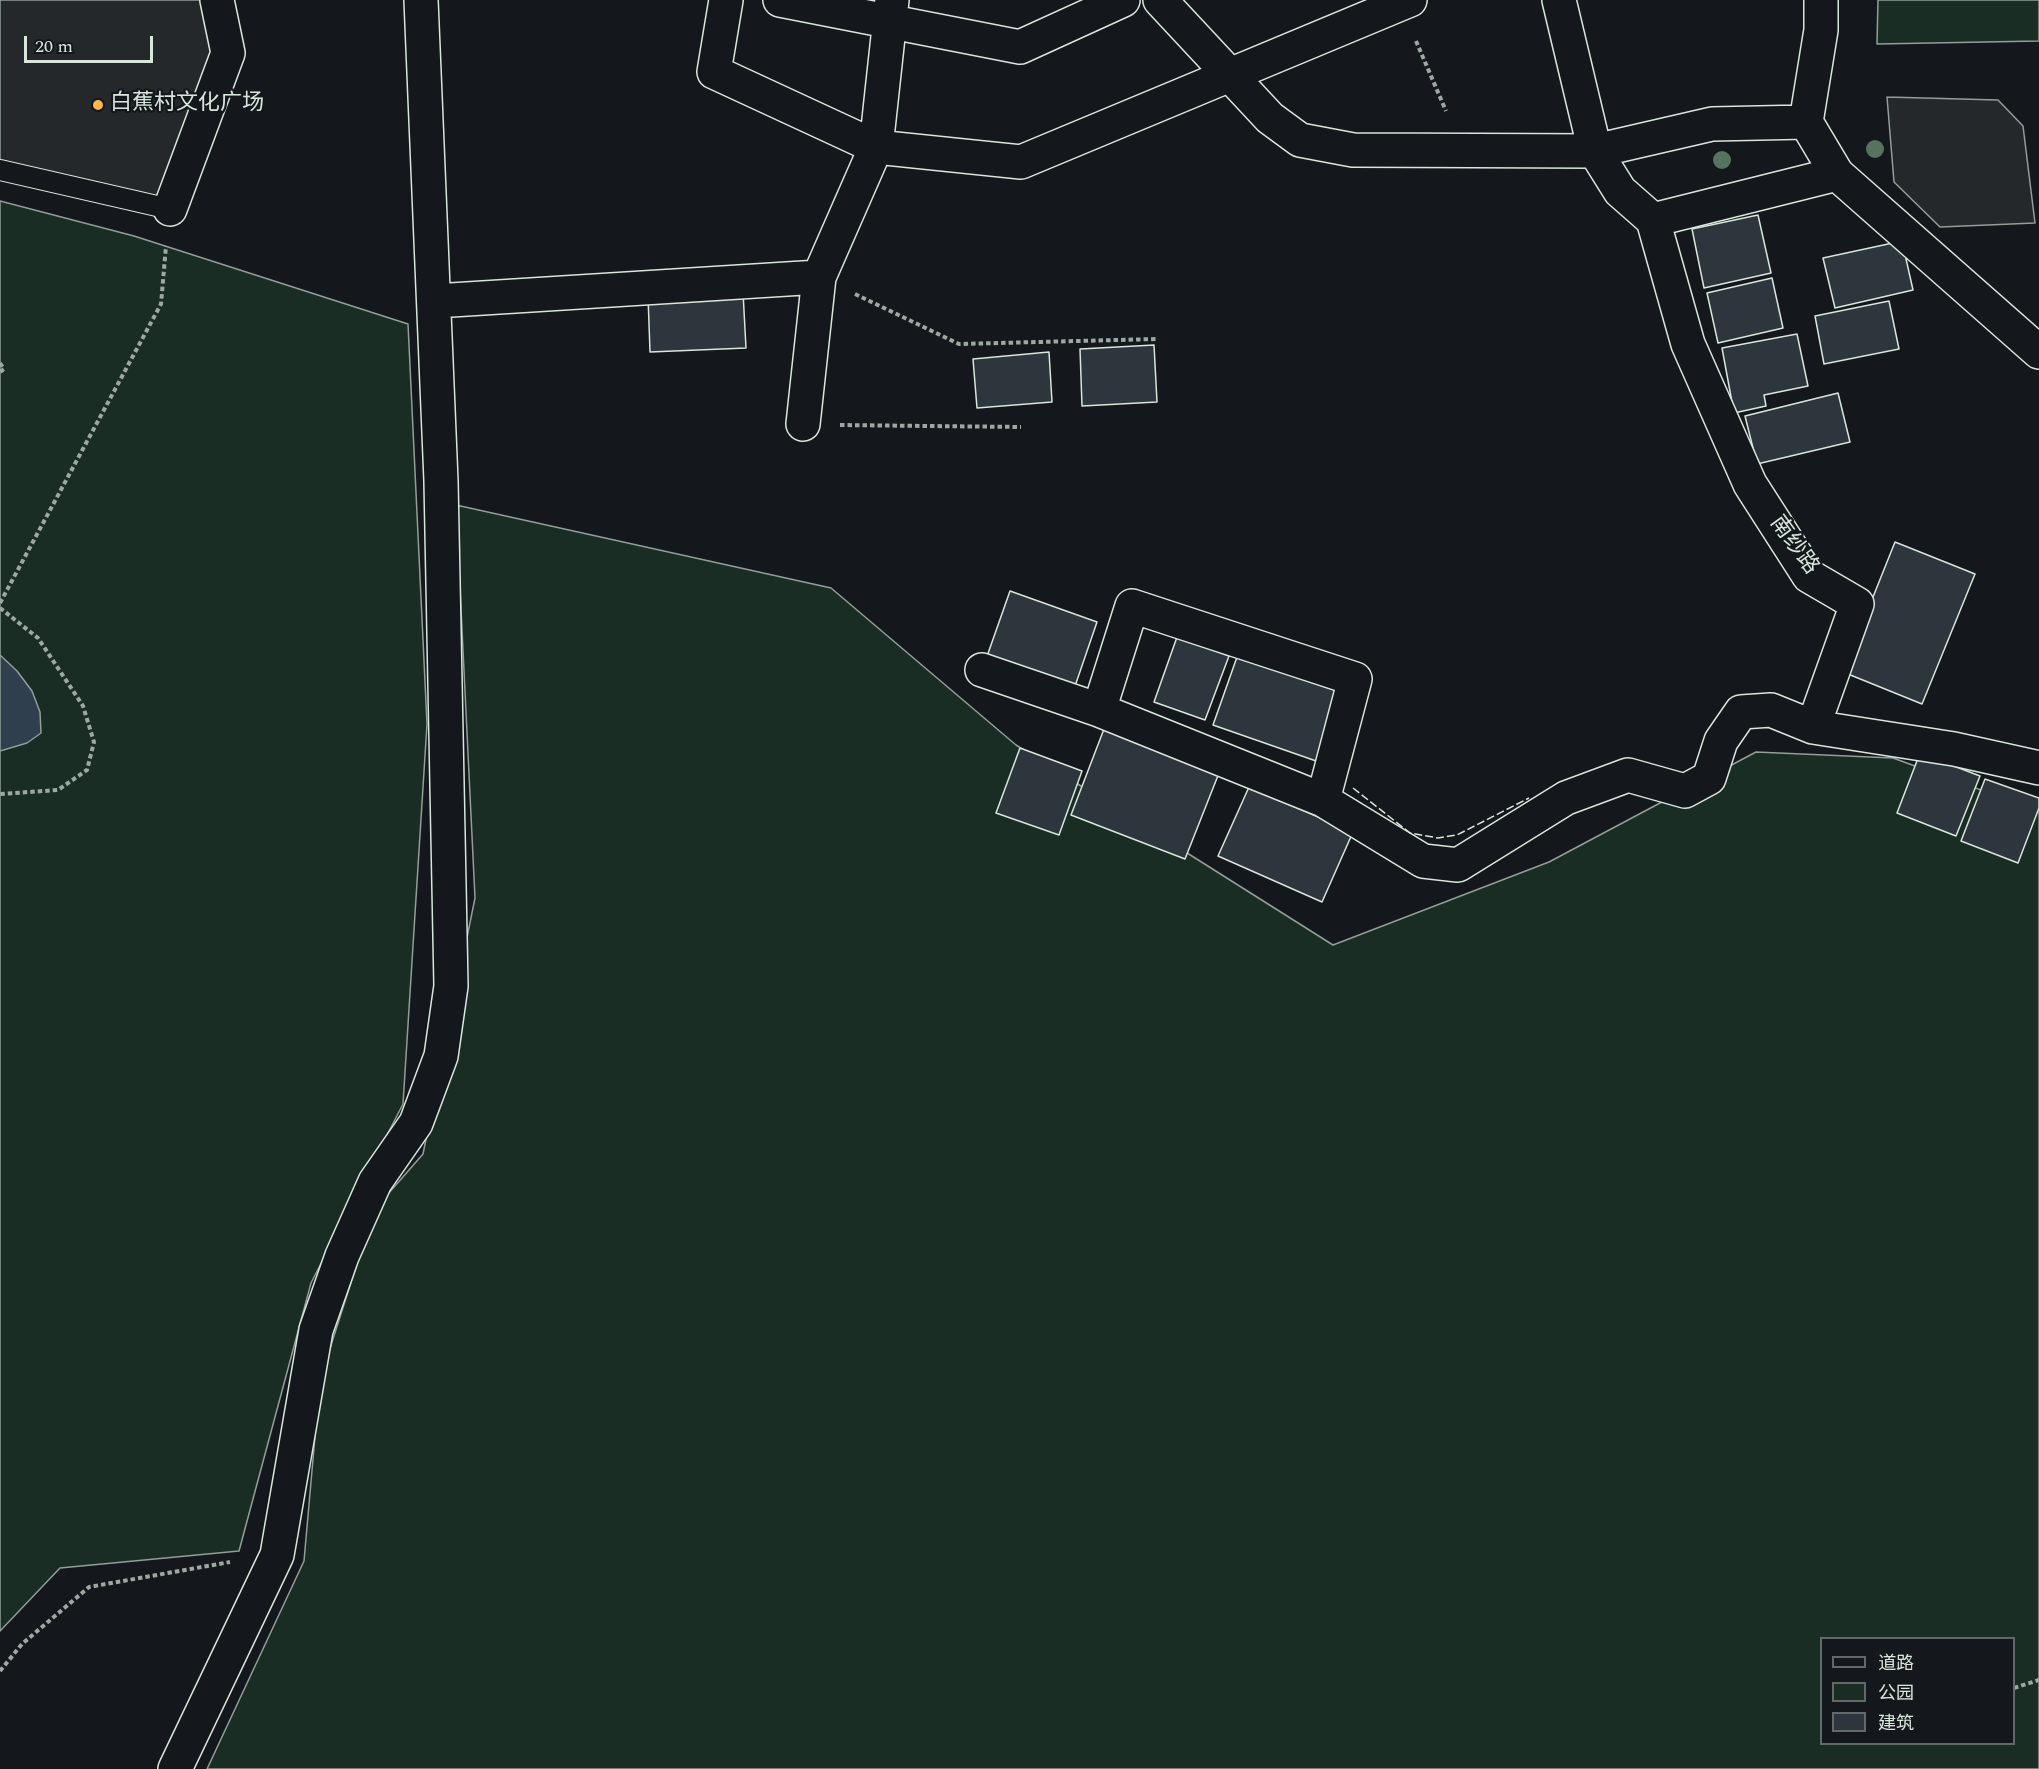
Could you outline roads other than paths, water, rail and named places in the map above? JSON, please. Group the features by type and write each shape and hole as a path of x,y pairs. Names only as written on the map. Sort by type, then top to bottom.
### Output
{"street":[{"path":"170,209 228,53 217,0"},
{"path":"175,1769 277,1555 316,1330 342,1256 375,1182 416,1123 441,1056 451,986 441,481 421,0"},
{"path":"726,0 714,72 876,147 1021,162 1406,2"},
{"path":"780,0 891,10 1020,47 1123,0"},
{"path":"1160,0 1270,118 1300,140 1353,150 1595,151 1712,124 1806,122"},
{"path":"1559,0 1595,151 1620,191 1653,220 1837,174"},
{"path":"1821,0 1821,30 1806,122 1837,174 2039,352"},
{"path":"803,424 819,277 876,147 891,10"},
{"name":"南纱路","path":"1653,220 1688,344 1750,484 1809,576 1857,604 1813,727"},
{"path":"435,301 819,277"},
{"path":"1099,710 1132,606 1355,679 1323,800"},
{"path":"982,670 1099,710 1323,800 1423,861 1458,865 1566,798 1628,775 1685,790 1709,778 1720,741 1741,712 1771,710 1813,727 1954,749 2039,768"}],"lane":[{"path":"0,170 170,209"}],"water":[{"path":"0,655 17,671 32,691 40,712 41,733 27,743 0,751"}],"place":[{"name":"白蕉村文化广场","path":"98,105"}]}
